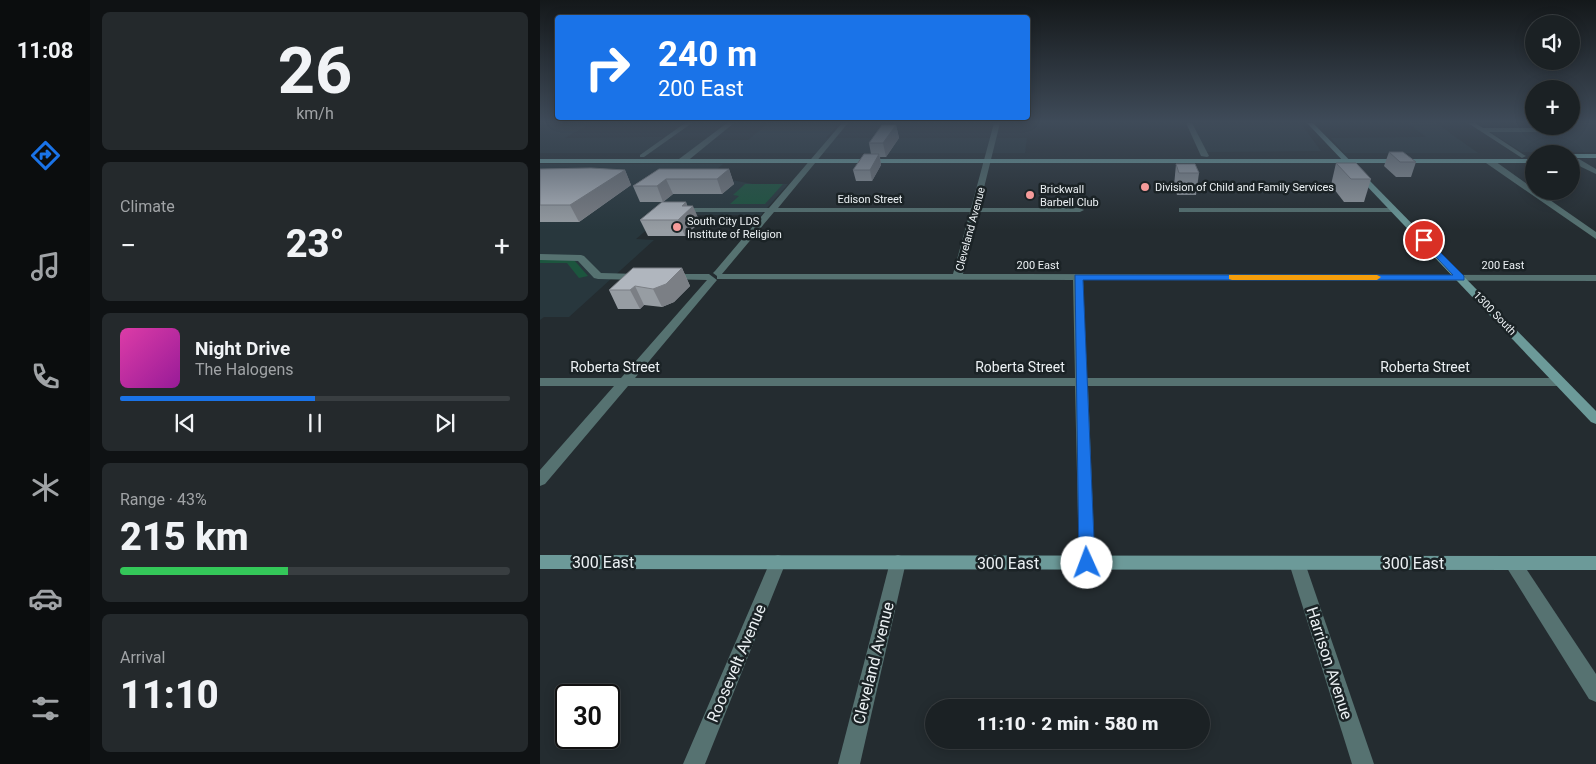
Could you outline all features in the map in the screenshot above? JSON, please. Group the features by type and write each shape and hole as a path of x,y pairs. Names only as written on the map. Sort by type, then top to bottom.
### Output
{"main road":[{"path":"540,161 786,159"},
{"name":"1300 South","path":"1345,159 1596,419"},
{"path":"1376,159 1525,161"},
{"path":"1510,161 1516,159"},
{"path":"1580,160 1596,161"},
{"name":"300 East","path":"540,562 1596,563"}],"street":[{"path":"540,480 814,159"},
{"name":"Cleveland Avenue","path":"957,277 988,159"},
{"path":"1489,161 1596,236"},
{"path":"1580,163 1596,172"},
{"name":"Edison Street","path":"669,210 1080,210"},
{"path":"1182,210 1393,210"},
{"name":"200 East","path":"540,257 581,258 598,276 1596,278"},
{"path":"1078,277 1087,563"},
{"name":"Roberta Street","path":"540,382 1561,382"},
{"name":"Roosevelt Avenue","path":"694,764 778,562"},
{"name":"Cleveland Avenue","path":"849,764 898,562"},
{"name":"Harrison Avenue","path":"1296,563 1363,764"},
{"path":"1513,563 1596,692"}],"shaded area":[{"path":"540,164 723,164 705,180 731,180 753,184 788,184 761,215 664,215 636,239 654,240 569,317 544,317 540,320"}],"green space":[{"path":"745,184 783,184 765,204 730,204 739,196 733,195"},
{"path":"540,259 574,260 588,276 579,278 567,263 540,263"}],"building":[{"path":"861,159 876,159 870,170 853,170"},
{"path":"1396,159 1412,159 1416,162 1400,162"},
{"path":"1336,163 1356,163 1371,179 1351,179"},
{"path":"1176,164 1195,164 1199,173 1179,173"},
{"path":"591,168 625,170 570,205 540,205 540,169"},
{"path":"659,169 729,169 717,179 666,179 657,186 633,186"},
{"path":"662,202 686,202 682,206 693,206 678,220 640,220"},
{"path":"633,268 682,268 666,284 653,289 635,286 630,290 609,290"}],"slow traffic":[{"path":"1232,277 1377,277"}],"place":[{"name":"Division of Child and Family Services","path":"1145,187"},
{"name":"Brickwall Barbell Club","path":"1030,195"},
{"name":"South City LDS Institute of Religion","path":"677,227"}],"route":[{"path":"1087,563 1078,277 1461,278 1424,240"}]}
